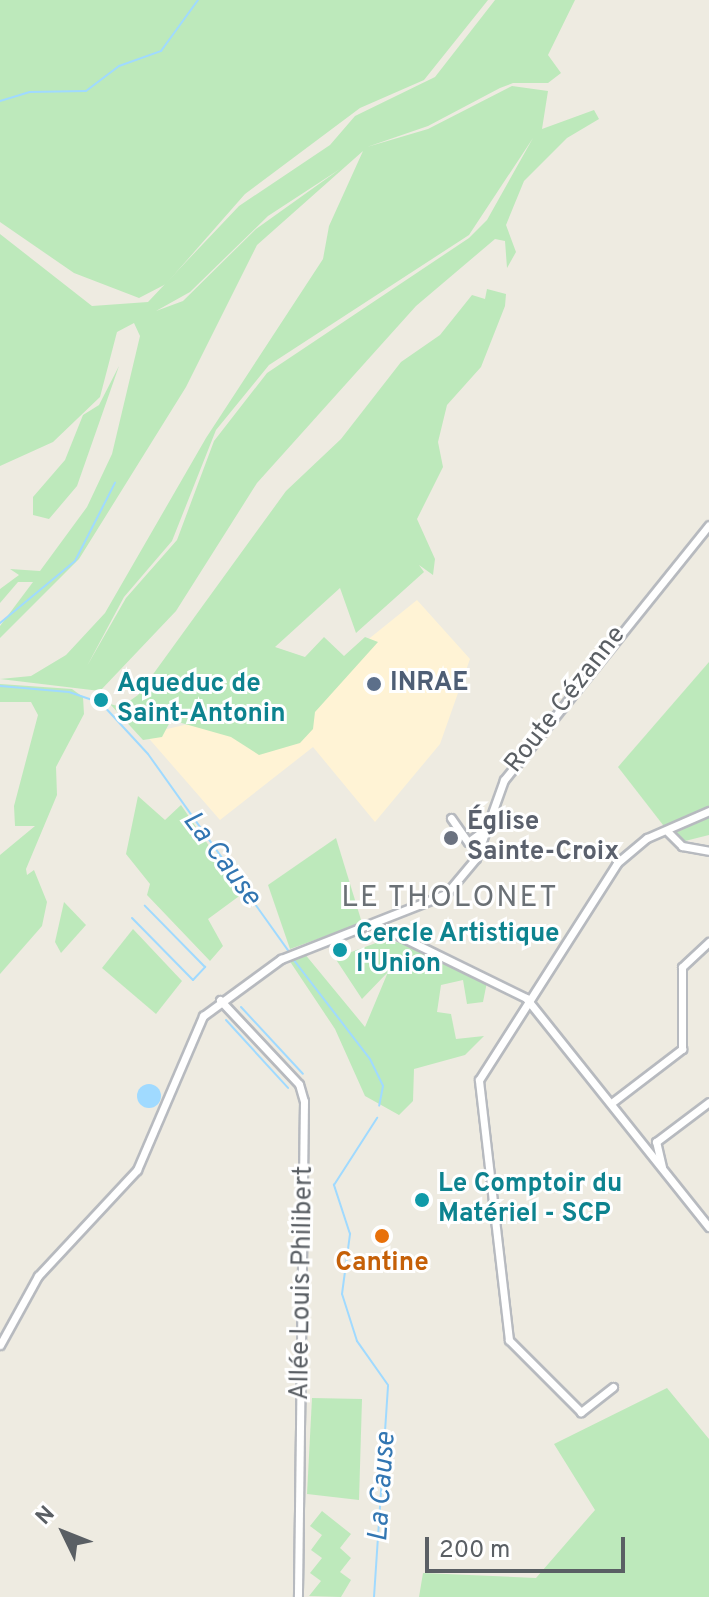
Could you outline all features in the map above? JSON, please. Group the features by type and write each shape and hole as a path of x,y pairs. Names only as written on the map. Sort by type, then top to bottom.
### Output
{"street":[{"name":"Route Cézanne","path":"0,1345 38,1276 137,1170 196,1026 220,1000 289,956 379,926 446,894 476,858 504,780 709,525"},
{"path":"613,1387 581,1412 509,1340 479,1080 526,998 617,863 640,842 709,811"},
{"path":"451,818 468,842 487,828"},
{"path":"668,832 682,846 709,851"},
{"path":"379,926 526,998 606,1090 709,1227"},
{"path":"614,1101 682,1049 682,967 709,942"},
{"name":"Allée Louis Philibert","path":"220,1000 299,1084 304,1101 298,1597"},
{"path":"662,1167 656,1142 709,1102"}],"shaded area":[{"path":"417,600 470,659 440,744 375,822 313,747 220,820 145,734 293,700"}],"green space":[{"path":"0,0 488,0 424,80 360,108 245,194 166,284 139,298 74,273 0,222"},
{"path":"495,0 575,0 548,55 561,73 548,83 513,83 428,126 367,147 428,129 512,86 548,91 542,129 594,110 599,119 567,138 524,181 506,225 516,252 507,268 505,241 495,239 416,306 257,483 176,611 100,691 0,679 31,676 66,655 105,613 206,438 323,259 329,226 363,151 257,245 186,387 79,559 0,638 0,626 33,582 18,582 0,603 0,589 19,575 10,569 40,571 87,507 112,454 140,336 134,323 117,332 100,397 53,442 0,466 0,234 92,306 148,302 239,206 330,145 355,116 435,77","holes":["533,138 487,220 469,238 267,373 214,441 177,540 126,598 87,666 124,597 172,541 216,430 269,365 469,235","340,169 256,229 183,301 156,311 190,292 268,216"]},
{"path":"487,289 506,294 505,306 481,367 447,405 438,442 443,467 417,519 435,559 433,575 419,565 424,572 356,633 340,588 275,647 305,657 324,637 344,656 365,637 378,642 315,712 313,729 300,743 259,755 231,737 171,720 162,737 143,740 110,704 121,707 138,695 286,491 341,439 401,362 440,335 472,295 485,299"},
{"path":"119,366 77,486 49,519 33,515 33,497 65,460 83,415 99,405"},
{"path":"709,662 709,835 677,843 618,767"},
{"path":"0,684 72,689 83,697 84,714 56,767 57,795 26,869 27,875 34,870 47,902 42,926 0,974 0,855 35,826 15,826 14,806 38,715 31,702 0,702"},
{"path":"138,796 165,820 181,805 242,894 208,919 223,946 210,961 147,895 150,884 126,854"},
{"path":"336,838 362,923 290,949 268,885"},
{"path":"64,902 86,925 61,953 55,942"},
{"path":"133,929 182,981 156,1014 102,968"},
{"path":"384,940 418,946 487,982 483,1002 467,1004 463,980 441,985 437,1012 451,1014 456,1039 484,1036 465,1055 414,1069 413,1101 399,1115 365,1096 335,1029 289,960 304,953 365,1027 388,972 362,999 335,958"},
{"path":"667,1388 709,1439 709,1597 419,1597 423,1573 536,1578 595,1510 554,1444"},
{"path":"312,1398 362,1399 359,1500 307,1494"},
{"path":"322,1511 351,1534 340,1548 351,1558 340,1572 351,1580 341,1597 309,1596 321,1581 310,1573 322,1558 311,1550 322,1535 310,1526"}],"water":[{"path":"149,1084 160,1091 161,1096 154,1107 149,1108 138,1101 137,1096 144,1085"}],"waterway":[{"path":"0,101 30,92 86,91 119,66 161,51 198,0"},
{"path":"0,623 75,561 115,483"},
{"name":"La Cause","path":"0,686 69,692 101,703 148,754 290,953"},
{"path":"132,918 193,980 205,967 145,906"},
{"name":"La Cause","path":"293,959 370,1059 383,1086 379,1106"},
{"path":"241,1007 303,1074"},
{"path":"226,1020 288,1088"},
{"name":"La Cause","path":"374,1597 388,1385 357,1341 342,1294 350,1234 334,1185 377,1118"}],"place":[{"name":"INRAE","path":"374,684"},
{"name":"Aqueduc de Saint-Antonin","path":"101,700"},
{"name":"Église Sainte-Croix","path":"451,838"},
{"name":"Cercle Artistique l'Union","path":"340,950"},
{"name":"Le Comptoir du Matériel - SCP","path":"422,1200"},
{"name":"Cantine","path":"382,1236"}],"district":[{"name":"LE THOLONET","path":"450,899"}]}
